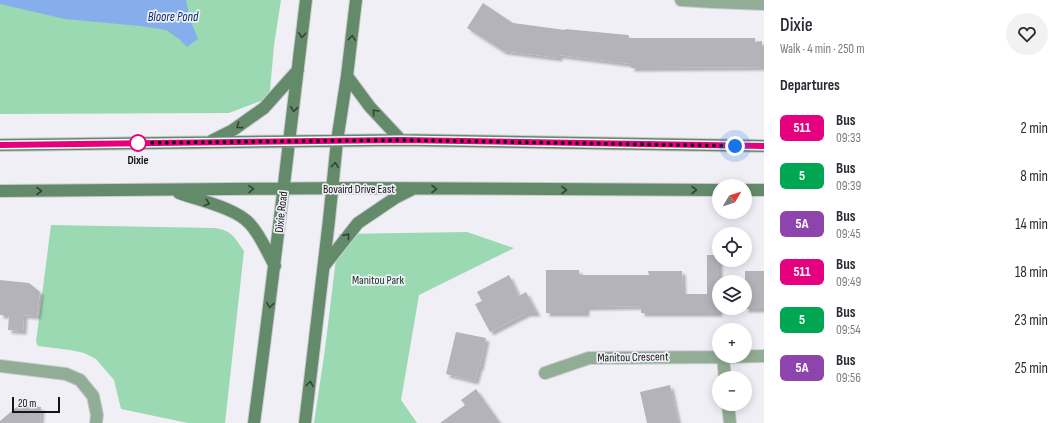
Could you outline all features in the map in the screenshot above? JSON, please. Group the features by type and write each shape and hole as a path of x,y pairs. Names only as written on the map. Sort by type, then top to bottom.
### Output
{"main road":[{"name":"Dixie Road","path":"254,423 275,267 279,218 306,0"},
{"path":"305,423 324,267 337,141 348,76 356,0"},
{"path":"208,143 233,130 264,108 298,70"},
{"path":"348,76 370,107 401,140"},
{"path":"0,145 401,140 764,146"},
{"name":"Bovaird Drive East","path":"0,191 283,190 332,188 712,190"},
{"path":"324,267 358,223 395,198 414,189"},
{"path":"170,190 229,210 248,222 258,235 275,267"},
{"path":"752,190 764,190"}],"street":[{"path":"680,0 764,4"},
{"name":"Manitou Crescent","path":"752,356 764,356"},
{"name":"Manitou Crescent","path":"545,373 588,358 712,357"},
{"path":"0,366 66,374 80,380 93,396 97,415 96,423"},
{"path":"729,411 730,423"}],"green space":[{"path":"0,0 281,0 274,45 269,102 263,100 229,113 0,114"},
{"path":"51,225 213,228 224,230 235,238 244,251 225,423 188,423 121,409 114,380 96,359 84,353 38,346 36,342"},
{"name":"Manitou Park","path":"467,232 514,248 419,295 401,400 417,423 314,423 325,349 339,234"}],"water":[{"name":"Bloore Pond","path":"0,0 186,0 190,19 198,39 187,47 166,30 65,19 0,4"}],"building":[{"path":"483,3 513,23 565,30 628,35 629,38 755,38 755,42 762,41 762,67 631,68 631,64 559,55 559,58 503,51 467,28"},
{"path":"707,255 712,255 712,267 719,267 719,275 712,275 712,313 641,313 641,306 586,307 586,313 546,313 546,270 579,270 579,275 649,275 648,271 682,271 683,294 707,294"},
{"path":"745,271 764,271 764,309 752,309 752,275 745,275"},
{"path":"509,275 519,296 526,292 537,313 527,313 490,332 475,304 482,301 477,292"},
{"path":"0,280 29,283 40,292 37,316 24,315 23,331 8,330 9,315 0,315"},
{"path":"456,332 486,338 480,367 475,381 446,374"},
{"path":"670,385 678,423 647,423 640,392"},
{"path":"476,389 500,423 440,423 465,405 461,400"},
{"path":"19,405 41,407 40,423 0,423 0,421"}],"bus line":[{"name":"511","path":"0,145 401,140 764,146"}],"place":[{"name":"Dixie","path":"138,143"}],"route":[{"path":"138,143 401,140 735,146"}]}
